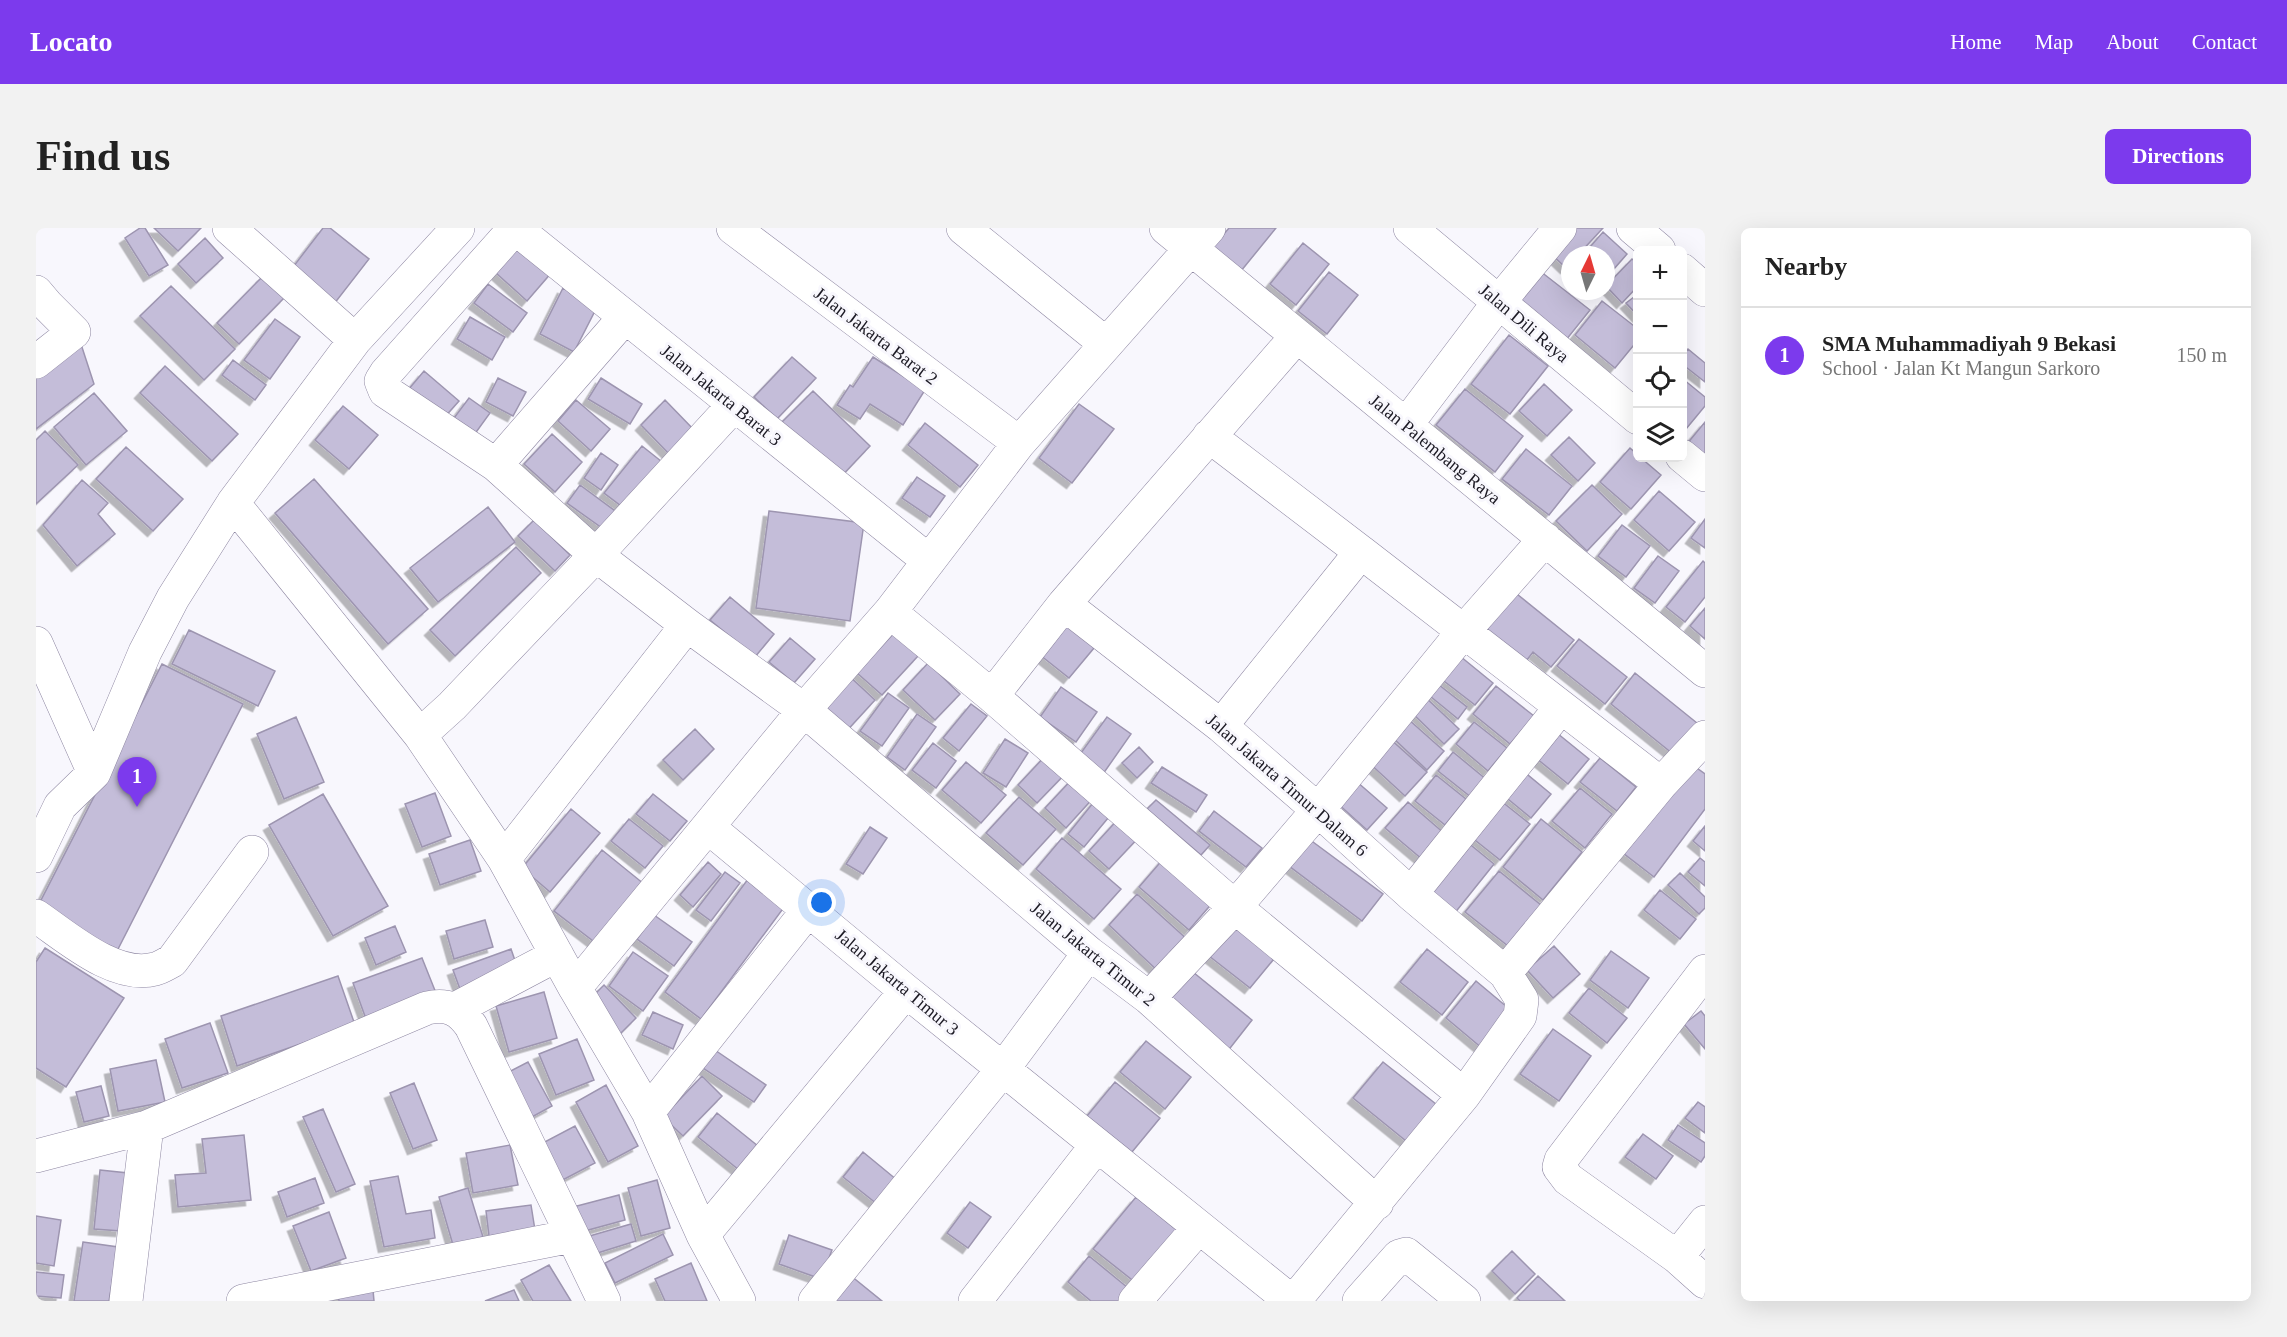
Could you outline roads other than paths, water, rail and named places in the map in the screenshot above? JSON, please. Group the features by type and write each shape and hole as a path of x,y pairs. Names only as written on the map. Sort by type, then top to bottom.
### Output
{"street":[{"path":"230,228 355,340"},
{"path":"36,856 60,806 93,773 145,652 168,607 233,502 355,340 458,228"},
{"name":"Jalan Jakarta Barat 3","path":"514,228 929,561"},
{"name":"Jalan Jakarta Timur 2","path":"514,228 386,373 381,381 385,391 496,465 596,555 804,710 1089,954 1149,998 1377,1203"},
{"name":"Jalan Jakarta Barat 2","path":"734,228 1019,443"},
{"path":"963,228 1106,344"},
{"name":"Jalan Dili Raya","path":"1410,228 1633,414"},
{"path":"1406,425 1499,302 1560,228"},
{"path":"1633,228 1654,246"},
{"path":"575,988 804,710 890,612 1019,443 1106,344 1188,235"},
{"name":"Jalan Palembang Raya","path":"1188,235 1297,336 1705,671"},
{"path":"1687,274 1705,290"},
{"path":"36,292 74,332 36,362"},
{"path":"496,465 625,317"},
{"path":"992,696 1064,604 1297,336"},
{"path":"420,735 452,706 596,555 733,406"},
{"path":"1209,436 1661,784"},
{"path":"1687,459 1705,475"},
{"path":"233,502 420,735 504,859 575,988 648,1112 704,1235 739,1301"},
{"path":"1149,998 1235,907 1318,810 1463,632 1545,540"},
{"path":"1221,726 1361,552"},
{"name":"Jalan Jakarta Timur Dalam 6","path":"1064,604 1221,726 1411,894 1505,973 1521,996 1522,1010 1464,1095 1377,1203 1292,1301"},
{"path":"890,612 992,696 1235,907 1464,1095"},
{"path":"504,859 687,625"},
{"path":"36,643 61,695 93,773"},
{"path":"1411,894 1561,706"},
{"path":"1505,973 1661,784 1705,736"},
{"name":"Jalan Jakarta Timur 3","path":"708,827 906,991 1292,1301"},
{"path":"36,916 108,963 125,969 155,969 172,961 252,852"},
{"path":"648,1112 809,909"},
{"path":"815,1301 1004,1069 1089,954"},
{"path":"455,1009 557,955"},
{"path":"1705,971 1559,1162 1560,1170 1568,1179 1677,1257 1705,1282"},
{"path":"704,1235 906,991"},
{"path":"36,1156 147,1127 427,1008 436,1006 455,1009 464,1015 471,1026 604,1301"},
{"path":"126,1301 147,1127"},
{"path":"975,1301 1097,1145"},
{"path":"1677,1257 1705,1222"},
{"path":"1135,1301 1199,1227"},
{"path":"243,1301 572,1236"},
{"path":"1359,1301 1399,1257 1406,1254 1464,1301"}],"place":[{"name":"SMA Muhammadiyah 9 Bekasi","path":"137,807"}]}
